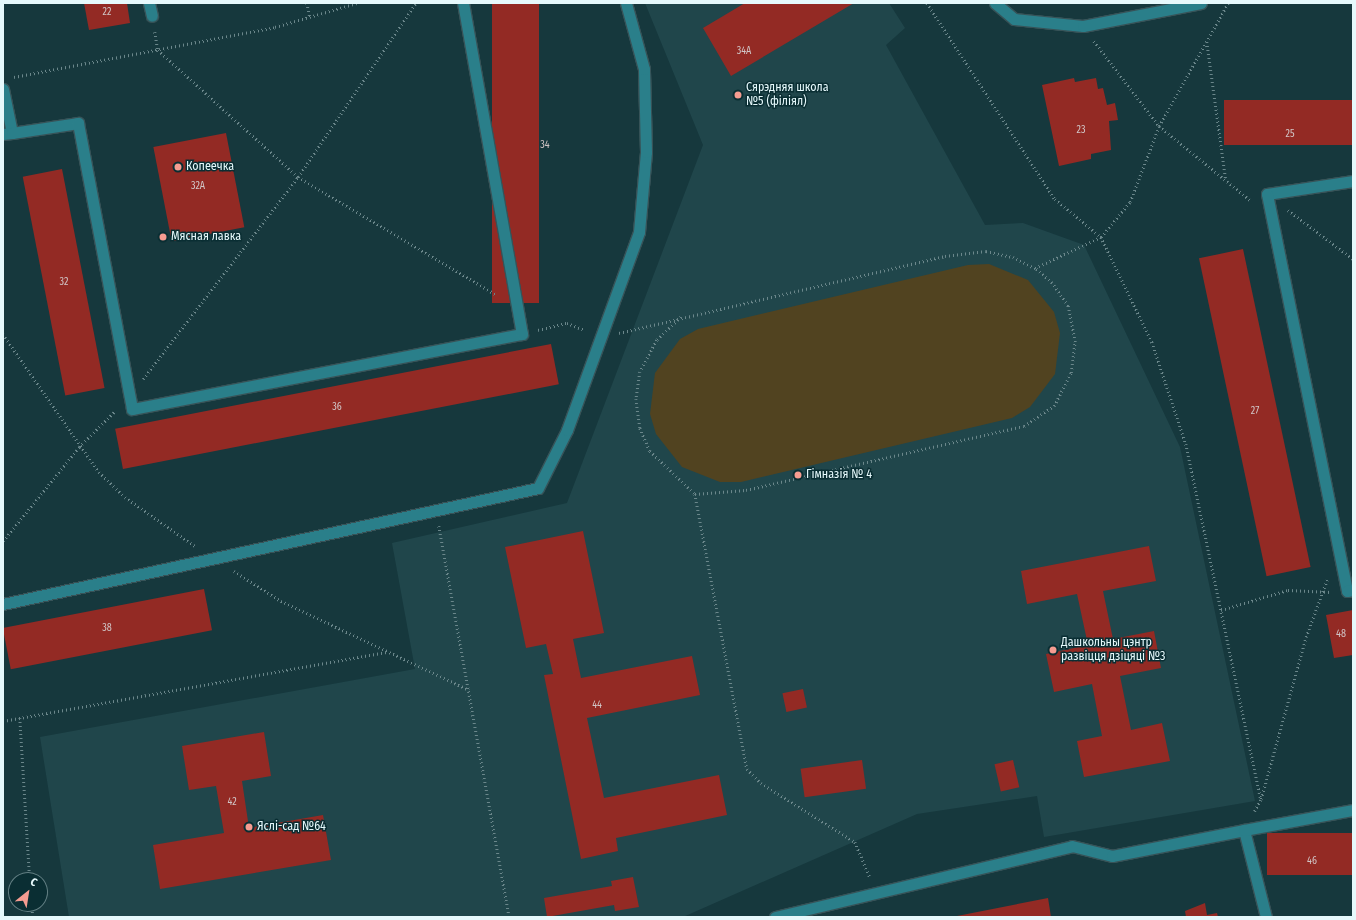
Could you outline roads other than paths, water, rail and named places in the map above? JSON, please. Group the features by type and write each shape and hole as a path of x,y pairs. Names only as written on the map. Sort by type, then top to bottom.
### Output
{"lane":[{"path":"149,3 152,16"},
{"path":"3,89 8,133 78,123 132,409 522,334 463,3"},
{"path":"3,604 538,488 567,430 600,335 639,232 646,152 644,69 626,3"},
{"path":"995,3 1014,19 1083,26 1201,3"},
{"path":"1350,591 1339,547 1267,194 1353,181"},
{"path":"775,917 1072,846 1112,856 1353,810"},
{"path":"1244,830 1266,917"}],"place":[{"name":"Сярэдняя школа №5 (філіял)","path":"738,95"},
{"name":"Копеечка","path":"178,167"},
{"name":"Мясная лавка","path":"163,237"},
{"name":"Гімназія № 4","path":"798,475"},
{"name":"Дашкольны цэнтр развіцця дзіцяці №3","path":"1053,650"},
{"name":"Яслі-сад №64","path":"249,827"}]}
